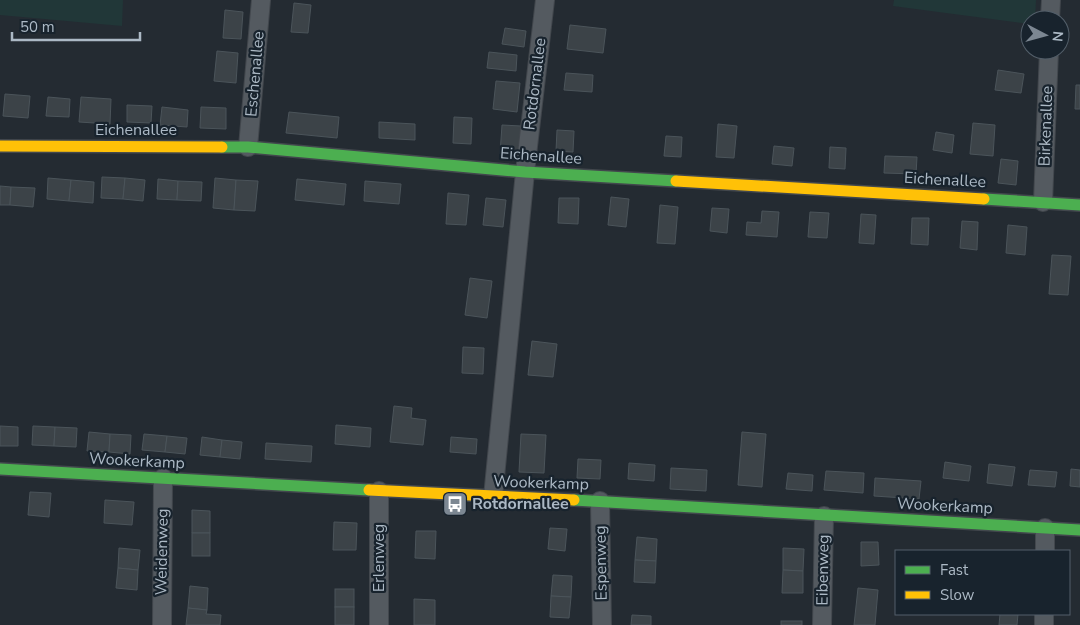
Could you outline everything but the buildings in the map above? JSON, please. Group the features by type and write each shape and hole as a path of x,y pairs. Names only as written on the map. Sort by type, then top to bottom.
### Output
{"street":[{"name":"Eschenallee","path":"248,147 261,0"},
{"name":"Rotdornallee","path":"493,497 524,172 545,0"},
{"name":"Birkenallee","path":"1043,202 1049,60"},
{"name":"Eichenallee","path":"0,146 248,147 524,172 1080,205"},
{"name":"Wookerkamp","path":"0,469 1080,530"},
{"name":"Weidenweg","path":"162,625 163,478"},
{"name":"Erlenweg","path":"379,491 379,625"},
{"name":"Espenweg","path":"600,502 602,625"},
{"name":"Eibenweg","path":"822,625 824,516"},
{"path":"1044,550 1045,528"}],"green space":[{"path":"0,0 123,0 122,26 0,15"},
{"path":"894,0 1036,0 1036,10 1020,10 1020,23 893,6"}],"traffic: fast":[{"path":"222,147 248,147 525,172 676,181"},
{"path":"984,199 1080,205"},
{"path":"0,469 369,490"},
{"path":"574,500 1080,530"}],"traffic: slow":[{"path":"0,146 222,147"},
{"path":"676,181 984,199"},
{"path":"369,490 574,500"}],"place":[{"name":"Rotdornallee","path":"455,504"}]}
